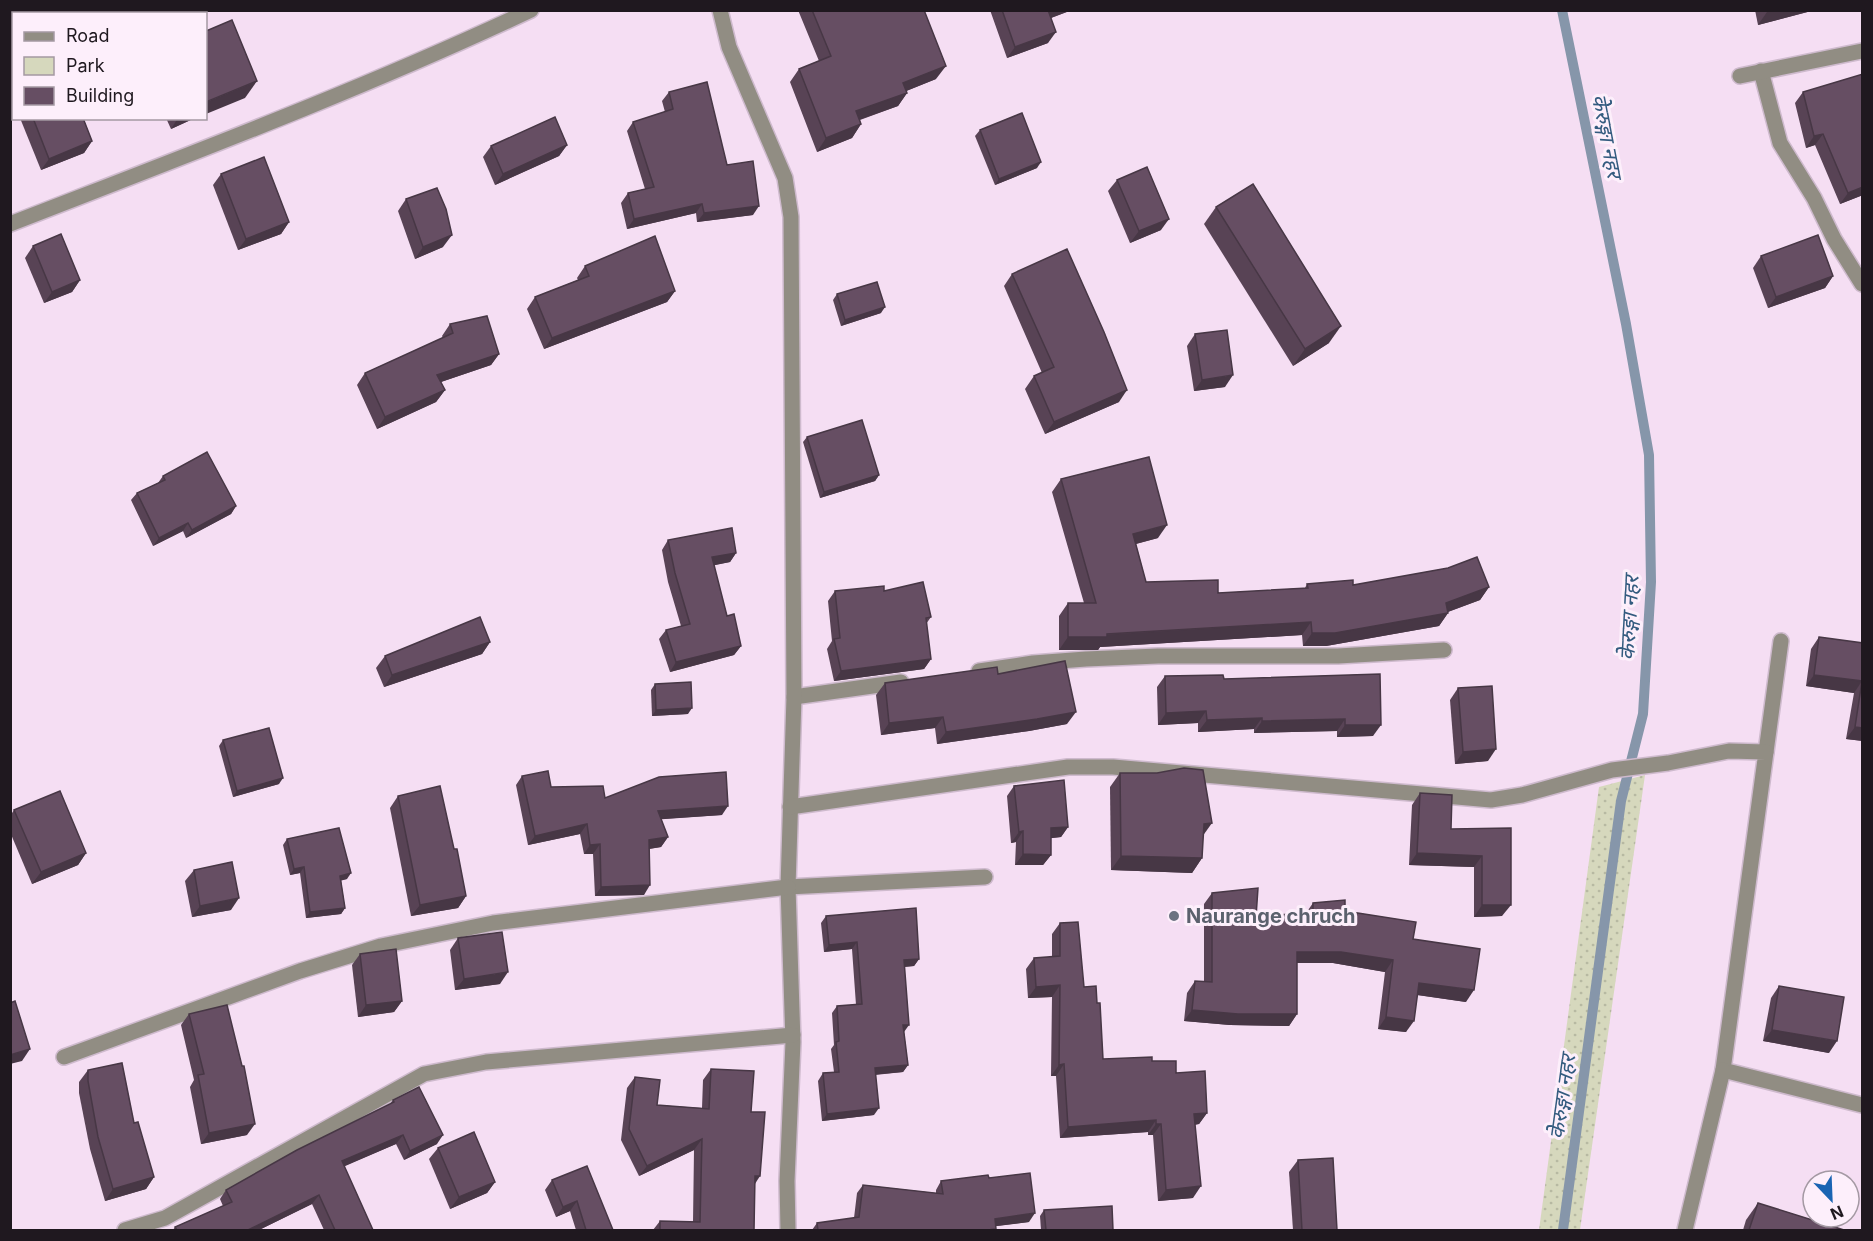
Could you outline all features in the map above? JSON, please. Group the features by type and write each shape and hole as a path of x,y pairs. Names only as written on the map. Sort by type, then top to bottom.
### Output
{"street":[{"path":"10,224 286,117 484,33 531,10"},
{"path":"720,10 729,47 785,178 791,217 794,697 788,887 793,1035 787,1181 788,1230"},
{"path":"1740,76 1863,51"},
{"path":"1761,71 1780,143 1814,198 1834,239 1863,284"},
{"path":"1685,1230 1723,1070 1781,641"},
{"path":"966,673 1033,663 1086,659 1158,656 1338,656 1444,650"},
{"path":"794,697 921,680"},
{"path":"790,807 1068,768 1113,767 1491,800 1522,795 1612,770 1668,763 1729,751 1766,752"},
{"path":"64,1058 300,971 381,946 493,923 788,887 985,877"},
{"path":"125,1230 165,1218 424,1074 486,1062 793,1035"},
{"path":"1723,1070 1863,1105"}],"green space":[{"path":"1645,775 1580,1230 1539,1230 1599,787"}],"building":[{"path":"812,10 924,10 946,66 903,83 907,93 856,111 861,124 826,138 799,69 831,56"},
{"path":"1002,10 1048,10 1056,32 1015,47"},
{"path":"232,20 257,81 207,102 207,31"},
{"path":"1863,74 1863,187 1848,193 1823,134 1814,136 1803,92"},
{"path":"707,82 727,165 753,161 759,206 704,213 702,204 634,219 628,193 654,187 633,122 673,109 669,92"},
{"path":"1022,113 1041,162 999,179 980,130"},
{"path":"555,117 567,145 503,174 491,146"},
{"path":"34,120 84,120 92,141 49,159"},
{"path":"264,157 289,222 246,239 221,174"},
{"path":"1147,167 1169,219 1139,231 1117,180"},
{"path":"1253,184 1341,326 1305,349 1216,207"},
{"path":"437,188 446,209 452,235 423,247 406,199"},
{"path":"61,234 80,280 52,292 33,246"},
{"path":"1818,235 1833,276 1776,297 1761,256"},
{"path":"655,236 675,291 552,338 535,297 589,276 585,266"},
{"path":"1067,249 1127,390 1054,422 1034,376 1054,367 1012,274"},
{"path":"877,282 885,307 845,320 837,294"},
{"path":"487,316 499,354 437,375 445,390 385,417 365,373 453,333 450,324"},
{"path":"1227,330 1233,375 1202,380 1195,334"},
{"path":"862,420 879,475 824,492 807,437"},
{"path":"207,452 236,506 192,530 188,523 159,538 137,493 165,480 163,476"},
{"path":"1149,457 1167,525 1133,534 1146,582 1218,580 1218,593 1308,588 1307,584 1353,580 1353,585 1448,568 1477,557 1489,587 1446,603 1448,613 1335,633 1312,633 1311,622 1107,634 1107,637 1068,637 1068,603 1096,603 1061,479"},
{"path":"732,528 736,553 712,557 727,616 734,614 741,646 676,662 666,630 690,624 668,540"},
{"path":"923,582 931,617 926,618 931,659 841,671 834,639 840,638 835,591 884,586 884,591"},
{"path":"480,617 490,642 392,675 385,656"},
{"path":"1819,637 1863,643 1863,728 1855,727 1862,681 1814,675"},
{"path":"1065,661 1076,712 946,732 943,717 889,723 885,683 997,667 998,674"},
{"path":"1380,674 1381,725 1345,725 1345,719 1207,720 1206,711 1166,713 1165,676 1223,675 1224,679"},
{"path":"691,682 692,708 656,710 655,684"},
{"path":"1492,686 1496,749 1463,752 1458,688"},
{"path":"269,728 283,778 237,791 223,740"},
{"path":"1184,768 1203,770 1212,823 1204,824 1202,858 1121,856 1120,773 1157,773"},
{"path":"548,771 551,787 603,786 605,798 659,777 726,772 728,806 658,811 668,837 649,840 650,885 601,887 600,844 590,845 587,824 535,836 522,776"},
{"path":"1064,780 1068,827 1051,828 1051,855 1023,854 1023,831 1019,832 1014,786"},
{"path":"440,786 454,849 457,849 466,896 420,905 398,796"},
{"path":"60,791 86,853 41,872 14,810"},
{"path":"1420,793 1452,795 1451,829 1511,828 1511,905 1482,905 1482,856 1417,853"},
{"path":"339,828 351,873 340,876 345,908 310,912 304,867 294,869 287,839"},
{"path":"232,862 239,898 200,906 194,870"},
{"path":"1258,888 1256,917 1313,912 1313,903 1345,900 1345,911 1416,922 1413,939 1480,949 1474,990 1419,983 1414,1021 1386,1017 1393,960 1341,952 1297,952 1297,1014 1238,1014 1192,1010 1195,981 1212,982 1212,893"},
{"path":"916,908 919,959 904,960 909,1025 903,1025 908,1065 875,1068 879,1108 827,1114 823,1073 839,1072 836,1042 839,1041 837,1006 862,1004 857,942 829,945 826,916"},
{"path":"1078,922 1084,987 1096,986 1097,1003 1100,1003 1103,1059 1152,1057 1152,1061 1176,1061 1176,1073 1205,1071 1207,1113 1194,1114 1201,1186 1166,1190 1161,1124 1156,1124 1156,1120 1068,1127 1064,1064 1059,1065 1060,985 1036,987 1034,958 1060,956 1060,923"},
{"path":"502,932 508,972 464,979 458,938"},
{"path":"396,949 402,1001 366,1005 360,954"},
{"path":"1779,986 1844,997 1837,1041 1772,1030"},
{"path":"15,1001 30,1049 10,1055 10,1003"},
{"path":"227,1005 242,1066 244,1066 255,1124 209,1133 198,1075 204,1074 189,1014"},
{"path":"122,1063 134,1123 138,1122 154,1177 113,1189 98,1137 88,1070"},
{"path":"711,1069 754,1071 751,1112 765,1112 760,1176 755,1176 754,1230 660,1230 660,1221 700,1222 702,1139 647,1166 629,1129 635,1077 660,1080 657,1105 709,1109"},
{"path":"419,1087 443,1135 410,1151 403,1135 342,1161 373,1230 335,1230 319,1195 248,1230 177,1230 175,1227 232,1202 226,1190 297,1150 394,1102 393,1100"},
{"path":"474,1132 495,1182 459,1197 438,1148"},
{"path":"1333,1158 1337,1230 1302,1230 1298,1160"},
{"path":"587,1166 613,1230 586,1230 577,1201 563,1207 552,1180"},
{"path":"1030,1173 1035,1213 995,1219 996,1229 818,1230 817,1223 859,1217 863,1185 943,1194 941,1181"},
{"path":"1758,1203 1801,1216 1801,1229 1844,1230 1749,1230"},
{"path":"1112,1206 1113,1230 1046,1230 1044,1210"}],"waterway":[{"name":"केेरुङ्गा नहर","path":"1562,10 1626,324 1649,455 1651,582 1643,714 1621,801 1563,1230"}],"place":[{"name":"Naurange chruch","path":"1174,916"}]}
